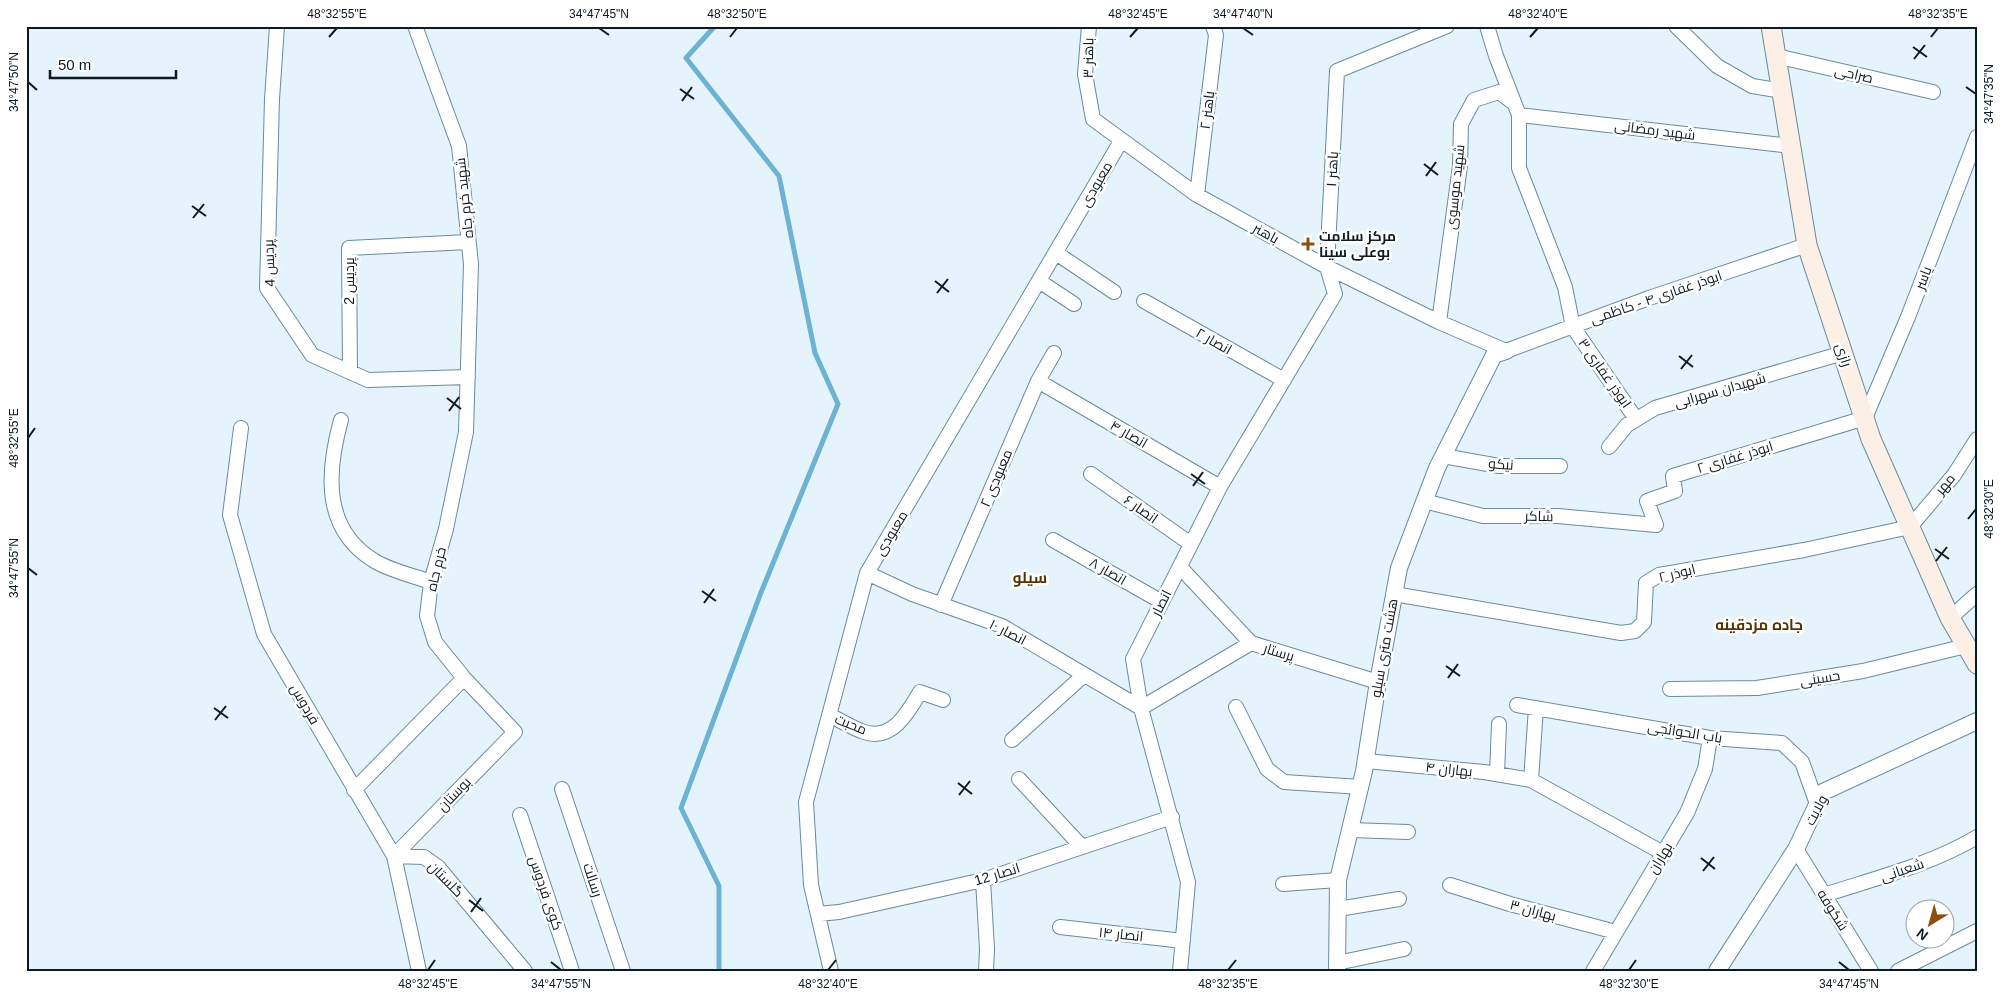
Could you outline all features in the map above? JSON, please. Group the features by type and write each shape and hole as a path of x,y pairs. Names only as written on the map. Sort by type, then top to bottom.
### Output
{"main road":[{"name":"رازی","path":"1771,26 1807,246 1871,439 1950,618 1977,664"}],"street":[{"name":"پردیس 4","path":"277,26 272,99 267,288 312,355 368,380 468,377"},
{"name":"شهید خرم جاه","path":"415,26 459,146 470,264 468,377"},
{"name":"باهنر ۳","path":"1088,26 1085,74 1093,119"},
{"name":"باهنر ۲","path":"1197,195 1216,35 1213,26"},
{"name":"باهنر ۱","path":"1327,267 1337,71 1447,26"},
{"path":"1487,26 1517,109 1519,168 1543,235 1565,287 1573,327"},
{"path":"1676,26 1716,66 1752,86 1782,91"},
{"name":"صراحی","path":"1776,56 1933,92"},
{"name":"شهید موسوی","path":"1439,322 1460,166 1461,124 1474,100 1499,92 1517,109"},
{"name":"شهید رمضانی","path":"1517,109 1791,146"},
{"name":"باهنر","path":"1093,119 1197,195 1327,267 1439,322 1506,351"},
{"name":"یاسر","path":"1865,418 1908,317 1977,137"},
{"name":"معبودی","path":"831,971 811,885 806,802 867,573 1121,140"},
{"name":"پردیس 2","path":"350,372 349,248 468,242"},
{"name":"ابوذر غفاری ۴ - کاظمی","path":"1506,351 1649,298 1807,246"},
{"path":"1056,253 1114,292"},
{"name":"انصار","path":"1180,971 1188,882 1172,817 1141,708 1133,659 1220,487 1335,294 1327,267"},
{"path":"1039,281 1074,304"},
{"name":"انصار ۲","path":"1144,301 1284,380"},
{"name":"ابوذر غفاری ۳","path":"1573,327 1636,419"},
{"name":"هشت متری سیلو","path":"1337,967 1338,880 1361,787 1399,568 1443,456 1494,355 1506,351"},
{"name":"معبودی ۲","path":"941,605 1038,381 1054,353"},
{"name":"شهیدان سهرابی","path":"1609,447 1627,425 1655,408 1843,353"},
{"name":"خرم جاه","path":"468,377 466,432 446,529 430,582 427,616 435,642 464,678 515,732"},
{"name":"انصار ۴","path":"1038,381 1220,487"},
{"name":"ابوذر غفاری ۲","path":"1656,525 1647,502 1675,491 1673,476 1865,418"},
{"path":"341,420 334,444 331,490 342,531 374,561 430,582"},
{"name":"فردوس","path":"241,428 230,515 264,634 394,856 419,971"},
{"name":"مهر","path":"1910,526 1954,475 1977,440"},
{"name":"نیکو","path":"1443,456 1499,466 1560,466"},
{"name":"انصار ۶","path":"1090,474 1191,544"},
{"name":"شاکر","path":"1424,501 1483,516 1558,516 1656,525"},
{"name":"ابوذر ۲","path":"1394,594 1621,633 1635,631 1644,622 1646,583 1659,575 1804,550 1910,526"},
{"name":"انصار ۸","path":"1053,540 1162,602"},
{"name":"پرستار","path":"1180,567 1251,643 1378,682"},
{"name":"انصار ۱۰","path":"867,573 912,594 1002,626 1141,708"},
{"path":"1950,618 1977,594"},
{"path":"1141,708 1251,643"},
{"name":"حسینی","path":"1670,689 1757,688 1863,671 1966,646"},
{"path":"1012,740 1084,675"},
{"path":"354,790 464,678"},
{"name":"محبت","path":"829,714 866,733 884,732 904,719 920,692 943,700"},
{"name":"باب الحوائجی","path":"1517,705 1710,738 1782,743 1802,762 1818,804"},
{"path":"1236,707 1267,769 1284,782 1361,787"},
{"path":"1531,780 1536,708"},
{"name":"ولایت","path":"1717,971 1796,849 1823,792 1977,721"},
{"path":"1497,774 1500,724"},
{"name":"بوستان","path":"394,856 515,732"},
{"name":"بهاران","path":"1593,971 1691,804 1705,768 1710,738"},
{"name":"بهاران ۴","path":"1366,761 1497,774 1531,780 1663,853"},
{"path":"1019,779 1082,847"},
{"name":"رسالت","path":"562,789 623,971"},
{"name":"کوی فردوس","path":"520,815 572,971"},
{"name":"انصار 12","path":"818,914 839,912 983,880 1172,817"},
{"path":"1350,830 1408,832"},
{"name":"شعبانی","path":"1824,895 1914,866 1955,850 1977,837"},
{"name":"شکوفه","path":"1796,849 1871,971"},
{"name":"گلستان","path":"394,856 424,857 438,867 525,971"},
{"path":"983,880 987,949 986,971"},
{"path":"1283,884 1338,880"},
{"name":"بهاران ۳","path":"1450,885 1510,904 1616,932"},
{"path":"1338,909 1399,899"},
{"name":"انصار ۱۴","path":"1060,927 1182,941"},
{"path":"1898,971 1977,932"},
{"path":"1337,967 1404,949"}],"waterway":[{"path":"715,26 686,58 779,176 815,353 838,404 760,595 681,808 719,886 719,971"}],"place":[{"name":"مرکز سلامت بوعلی سینا","path":"1308,244"}],"district":[{"name":"سیلو","path":"1030,577"},
{"name":"جاده مزدقینه","path":"1759,624"}]}
